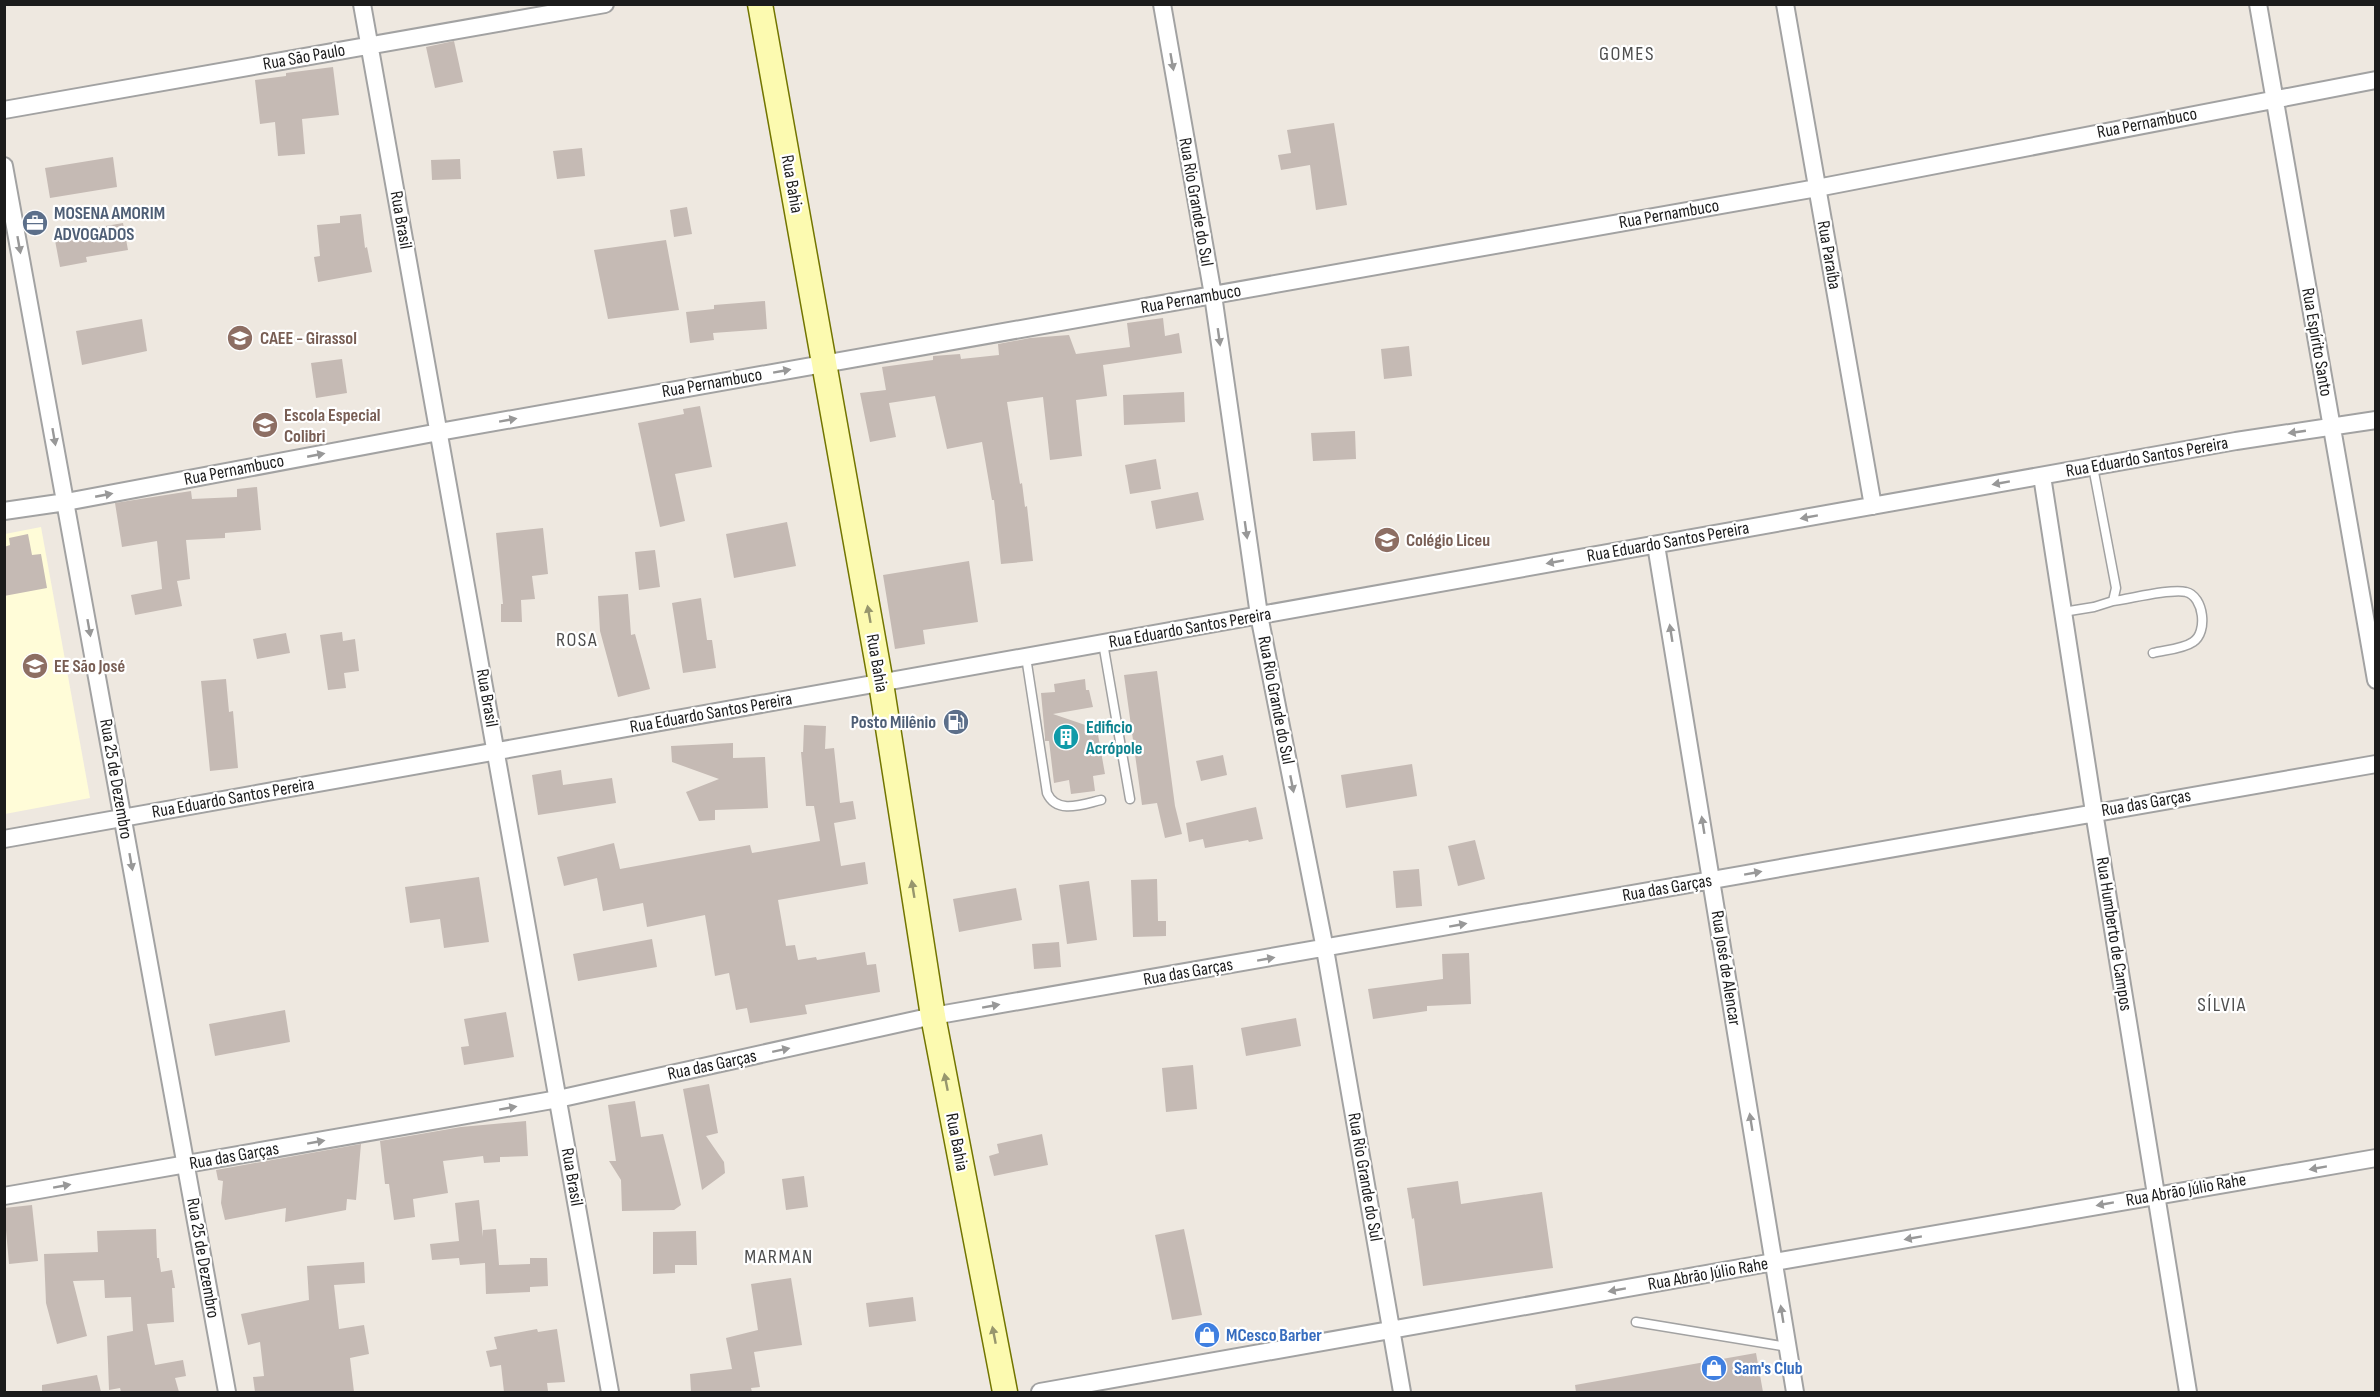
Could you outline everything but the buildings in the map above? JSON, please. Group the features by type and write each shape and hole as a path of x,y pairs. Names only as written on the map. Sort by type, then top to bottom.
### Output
{"main road":[{"name":"Rua Bahia","path":"760,4 881,683 933,1016 1005,1392"}],"street":[{"name":"Rua Brasil","path":"363,4 610,1392"},
{"name":"Rua São Paulo","path":"4,110 604,4"},
{"name":"Rua Rio Grande do Sul","path":"1162,4 1213,295 1259,615 1325,949 1402,1392"},
{"name":"Rua Paraíba","path":"1785,4 1873,506"},
{"name":"Rua Espírito Santo","path":"2258,4 2376,680"},
{"name":"Rua Pernambuco","path":"4,512 439,432 1817,188 2376,80"},
{"name":"Rua 25 de Dezembro","path":"4,166 227,1392"},
{"name":"Rua Eduardo Santos Pereira","path":"4,839 2236,441 2376,420"},
{"name":"Rua Humberto de Campos","path":"2042,476 2188,1392"},
{"name":"Rua José de Alencar","path":"1656,544 1795,1392"},
{"name":"Rua das Garças","path":"4,1196 558,1099 933,1016 1325,949 2094,812 2376,765"},
{"name":"Rua Abrão Júlio Rahe","path":"1040,1392 2376,1158"}],"lane":[{"path":"2093,467 2116,588 2113,601"},
{"path":"2063,612 2094,608 2113,601 2173,592 2186,592 2194,595 2199,602 2202,630 2199,638 2192,644 2153,653"},
{"path":"1103,643 1130,799"},
{"path":"1026,657 1047,793 1051,801 1059,806 1101,801"},
{"path":"1636,1322 1788,1347"}],"shaded area":[{"name":"EE São José","path":"41,527 90,798 5,814 5,534"}],"place":[{"name":"MOSENA AMORIM ADVOGADOS","path":"35,223"},
{"name":"CAEE - Girassol","path":"240,338"},
{"name":"Escola Especial Colibri","path":"265,425"},
{"name":"Colégio Liceu","path":"1387,540"},
{"name":"EE São José","path":"35,666"},
{"name":"Posto Milênio","path":"956,722"},
{"name":"Edificio Acrópole","path":"1066,737"},
{"name":"MCesco Barber","path":"1207,1335"},
{"name":"Sam's Club","path":"1714,1368"}],"district":[{"name":"GOMES","path":"1627,54"},
{"name":"ROSA","path":"577,640"},
{"name":"SÍLVIA","path":"2222,1005"},
{"name":"MARMAN","path":"779,1257"}]}
